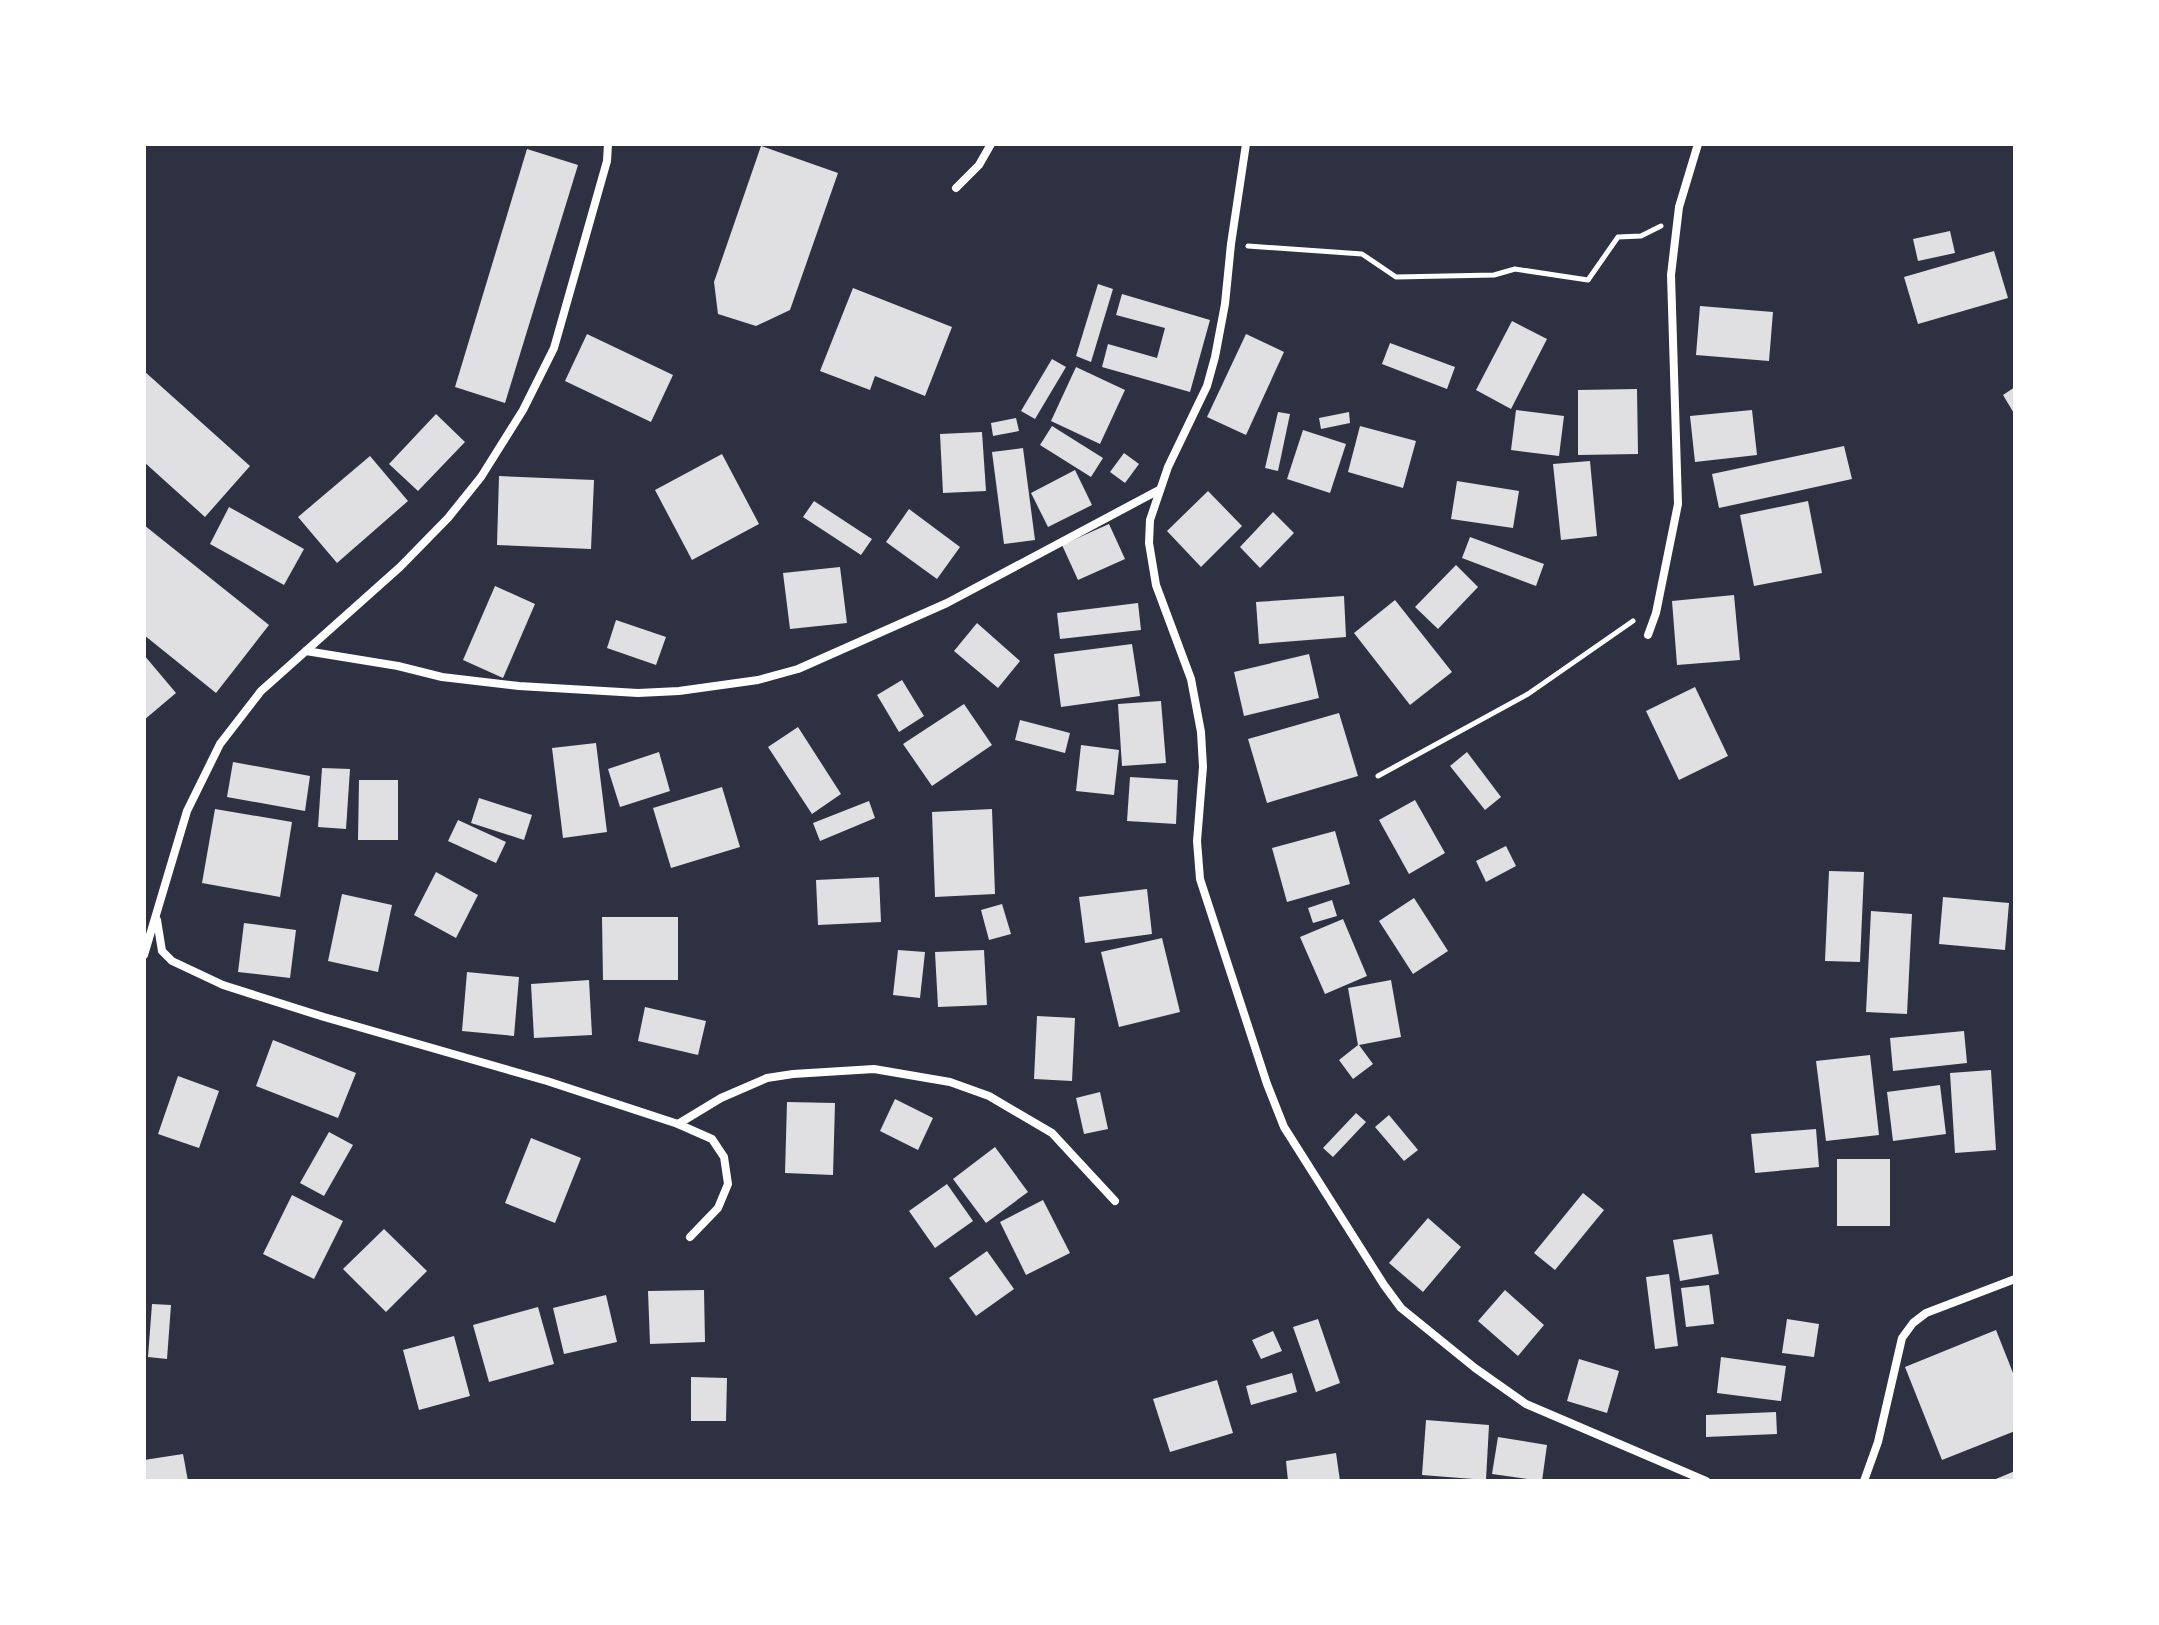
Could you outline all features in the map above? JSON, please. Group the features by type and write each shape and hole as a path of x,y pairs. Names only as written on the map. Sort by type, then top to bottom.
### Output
{"street":[{"path":"144,955 187,811 220,744 261,691 400,567 448,518 481,477 523,410 554,348 607,161 608,144"},
{"path":"956,188 979,165 991,144"},
{"path":"1246,144 1215,357 1207,386 1168,467 1150,520 1149,543 1156,585 1191,679 1201,732 1203,767 1197,841 1200,879 1267,1084 1284,1127 1401,1308 1475,1368 1526,1404 1706,1481"},
{"path":"1648,635 1678,504 1671,275 1678,218 1698,144"},
{"path":"306,651 398,666 442,677 519,686 638,693 679,691 758,680 798,669 947,603 1160,490"},
{"path":"157,915 162,951 172,961 223,985 547,1081 678,1124 712,1139 724,1157 728,1184 718,1208 690,1237"},
{"path":"678,1124 721,1098 767,1078 874,1069 950,1082 989,1096 1052,1133 1115,1201"},
{"path":"1864,1481 1878,1442 1902,1338 1913,1323 1926,1313 2015,1279"}],"path":[{"path":"1231,244 1362,254 1396,277 1494,275 1515,269 1588,280 1618,237 1641,236 1678,218"},
{"path":"1378,776 1528,694 1658,601"}],"building":[{"path":"761,146 838,173 790,310 756,326 718,314 714,282"},
{"path":"527,149 578,165 505,403 455,387"},
{"path":"1950,231 1955,253 1918,261 1913,239"},
{"path":"1994,251 2008,298 1918,324 1904,277"},
{"path":"1098,284 1113,289 1091,362 1076,356"},
{"path":"853,288 952,327 925,396 875,376 870,390 820,371"},
{"path":"1122,294 1210,320 1190,392 1102,367 1108,344 1157,358 1165,328 1116,315"},
{"path":"1700,306 1773,312 1769,361 1696,355"},
{"path":"1512,321 1547,339 1511,409 1476,390"},
{"path":"587,334 673,375 651,422 565,381"},
{"path":"1246,334 1284,352 1246,435 1207,417"},
{"path":"1390,343 1455,367 1447,389 1382,364"},
{"path":"1052,359 1066,367 1035,419 1021,411"},
{"path":"1076,367 1125,390 1100,444 1051,421"},
{"path":"144,371 250,466 205,517 144,462"},
{"path":"2015,387 2015,415 2003,395"},
{"path":"1637,389 1638,454 1578,455 1578,390"},
{"path":"1516,410 1564,416 1559,456 1511,450"},
{"path":"1752,410 1757,455 1695,462 1690,416"},
{"path":"1278,412 1290,414 1278,471 1265,468"},
{"path":"1349,412 1350,423 1321,429 1319,418"},
{"path":"436,414 465,442 418,491 389,464"},
{"path":"1016,418 1019,431 993,436 991,423"},
{"path":"1052,426 1103,458 1091,477 1040,445"},
{"path":"1360,426 1416,441 1403,488 1348,472"},
{"path":"1303,430 1346,444 1330,493 1287,479"},
{"path":"982,432 986,491 943,493 940,434"},
{"path":"1844,446 1852,479 1719,508 1712,474"},
{"path":"1023,448 1035,540 1004,544 992,452"},
{"path":"1124,453 1139,464 1125,483 1110,472"},
{"path":"722,454 759,524 692,560 655,490"},
{"path":"370,456 408,501 337,563 298,517"},
{"path":"1590,461 1597,536 1561,540 1553,464"},
{"path":"1075,470 1092,505 1048,527 1031,493"},
{"path":"499,476 594,480 591,549 497,545"},
{"path":"1457,481 1519,491 1513,528 1451,519"},
{"path":"1208,491 1242,526 1201,567 1167,531"},
{"path":"814,501 872,539 861,555 803,517"},
{"path":"1808,501 1822,573 1754,586 1740,515"},
{"path":"229,507 304,549 284,585 210,544"},
{"path":"909,509 960,547 937,579 886,542"},
{"path":"1273,512 1294,533 1260,568 1240,547"},
{"path":"1109,524 1125,559 1078,580 1062,545"},
{"path":"144,525 269,625 216,693 144,635"},
{"path":"1470,537 1544,564 1536,586 1462,558"},
{"path":"1456,565 1478,587 1438,629 1415,607"},
{"path":"840,567 847,623 790,629 783,573"},
{"path":"495,586 535,604 503,678 463,660"},
{"path":"1734,595 1740,660 1677,665 1672,601"},
{"path":"1344,596 1346,637 1259,644 1256,602"},
{"path":"1395,600 1452,672 1410,705 1354,633"},
{"path":"1138,603 1141,630 1060,639 1057,613"},
{"path":"616,620 666,637 656,665 607,648"},
{"path":"977,623 1020,661 998,688 954,651"},
{"path":"1132,644 1140,696 1061,707 1054,654"},
{"path":"1309,654 1319,698 1244,716 1234,672"},
{"path":"144,655 176,693 144,720"},
{"path":"902,680 924,716 899,732 877,695"},
{"path":"1695,687 1728,756 1679,780 1646,711"},
{"path":"1161,701 1166,763 1122,766 1118,704"},
{"path":"964,704 992,745 932,786 903,744"},
{"path":"1339,713 1358,776 1267,803 1248,739"},
{"path":"1020,720 1070,733 1065,753 1015,740"},
{"path":"798,727 841,794 812,814 768,747"},
{"path":"596,743 607,832 563,838 552,748"},
{"path":"1081,745 1119,750 1114,795 1076,791"},
{"path":"659,752 670,791 620,807 608,769"},
{"path":"1467,752 1501,797 1485,810 1450,766"},
{"path":"233,762 310,776 305,811 227,797"},
{"path":"322,768 350,769 346,829 318,827"},
{"path":"1130,777 1178,780 1176,824 1127,821"},
{"path":"359,780 398,780 398,840 358,840"},
{"path":"722,787 740,847 671,868 653,808"},
{"path":"479,798 532,815 524,840 471,823"},
{"path":"1415,800 1445,853 1409,874 1379,820"},
{"path":"869,801 875,818 820,841 813,823"},
{"path":"215,809 292,822 280,897 202,883"},
{"path":"992,809 995,894 935,897 932,812"},
{"path":"458,820 506,842 496,863 448,841"},
{"path":"1335,831 1350,884 1287,902 1272,848"},
{"path":"1506,846 1516,866 1486,882 1476,861"},
{"path":"1829,871 1864,872 1860,962 1825,961"},
{"path":"436,872 478,895 456,938 414,915"},
{"path":"879,877 881,922 818,925 816,880"},
{"path":"1147,889 1152,934 1085,943 1079,897"},
{"path":"342,894 392,905 378,972 328,961"},
{"path":"1943,897 2009,903 2005,950 1939,944"},
{"path":"1414,898 1448,951 1413,974 1379,921"},
{"path":"1332,900 1337,916 1313,923 1308,908"},
{"path":"1002,904 1011,934 989,940 981,910"},
{"path":"1871,911 1912,914 1907,1014 1866,1012"},
{"path":"602,917 678,917 678,980 603,980"},
{"path":"1343,919 1367,976 1325,994 1300,937"},
{"path":"244,923 296,930 290,978 238,972"},
{"path":"1162,938 1180,1012 1119,1027 1101,952"},
{"path":"898,950 925,952 920,998 893,995"},
{"path":"984,950 987,1005 938,1007 935,952"},
{"path":"467,972 519,977 514,1036 462,1031"},
{"path":"589,980 592,1035 534,1038 531,984"},
{"path":"1391,980 1401,1037 1359,1045 1373,1064 1353,1079 1339,1060 1358,1045 1348,988"},
{"path":"645,1007 706,1021 698,1055 638,1041"},
{"path":"1037,1016 1075,1018 1072,1081 1034,1079"},
{"path":"1964,1031 1967,1063 1893,1071 1890,1038"},
{"path":"273,1040 356,1073 338,1118 256,1086"},
{"path":"1870,1055 1879,1135 1826,1141 1816,1061"},
{"path":"1991,1070 1996,1150 1955,1153 1950,1073"},
{"path":"178,1076 219,1091 199,1148 158,1134"},
{"path":"1940,1085 1946,1134 1893,1141 1887,1092"},
{"path":"1100,1092 1108,1129 1084,1134 1076,1098"},
{"path":"895,1099 933,1118 918,1150 880,1131"},
{"path":"787,1102 835,1103 833,1175 785,1173"},
{"path":"1356,1113 1366,1122 1333,1157 1323,1148"},
{"path":"1389,1115 1418,1150 1404,1161 1375,1127"},
{"path":"1816,1129 1819,1167 1755,1173 1751,1134"},
{"path":"329,1132 353,1145 324,1196 300,1183"},
{"path":"531,1138 581,1158 555,1223 505,1203"},
{"path":"995,1147 1028,1192 986,1223 953,1179"},
{"path":"1837,1159 1890,1159 1890,1226 1837,1226"},
{"path":"947,1184 973,1221 935,1248 909,1211"},
{"path":"1583,1193 1604,1210 1555,1270 1534,1253"},
{"path":"292,1195 343,1221 314,1279 263,1254"},
{"path":"1043,1200 1070,1253 1026,1275 1000,1222"},
{"path":"1428,1218 1461,1247 1423,1292 1389,1263"},
{"path":"384,1229 427,1271 386,1312 343,1269"},
{"path":"1712,1234 1719,1274 1680,1281 1673,1240"},
{"path":"987,1251 1014,1289 976,1316 949,1278"},
{"path":"1669,1274 1678,1346 1655,1349 1646,1277"},
{"path":"1709,1285 1714,1324 1686,1327 1681,1288"},
{"path":"704,1290 705,1342 650,1344 648,1291"},
{"path":"1505,1290 1544,1325 1518,1356 1478,1321"},
{"path":"606,1295 617,1342 564,1354 553,1308"},
{"path":"152,1304 171,1305 167,1359 148,1357"},
{"path":"538,1307 554,1364 489,1382 473,1325"},
{"path":"1318,1319 1340,1383 1316,1392 1293,1327"},
{"path":"1787,1319 1819,1324 1814,1357 1782,1353"},
{"path":"1996,1330 2015,1378 2015,1431 1942,1460 1905,1367"},
{"path":"1273,1331 1282,1351 1261,1359 1252,1340"},
{"path":"454,1336 470,1396 419,1410 403,1350"},
{"path":"1721,1357 1786,1366 1781,1401 1717,1393"},
{"path":"1579,1359 1619,1371 1607,1413 1567,1401"},
{"path":"1292,1373 1297,1392 1251,1405 1246,1386"},
{"path":"691,1377 727,1378 726,1421 691,1421"},
{"path":"1217,1380 1233,1433 1170,1452 1153,1399"},
{"path":"1776,1412 1777,1434 1706,1437 1706,1415"},
{"path":"1426,1420 1489,1425 1486,1480 1422,1475"},
{"path":"1498,1437 1547,1445 1542,1481 1492,1474"},
{"path":"1336,1453 1340,1481 1288,1481 1286,1461"},
{"path":"183,1454 188,1481 144,1481 144,1460"},
{"path":"2015,1471 2015,1481 1991,1481"}]}
